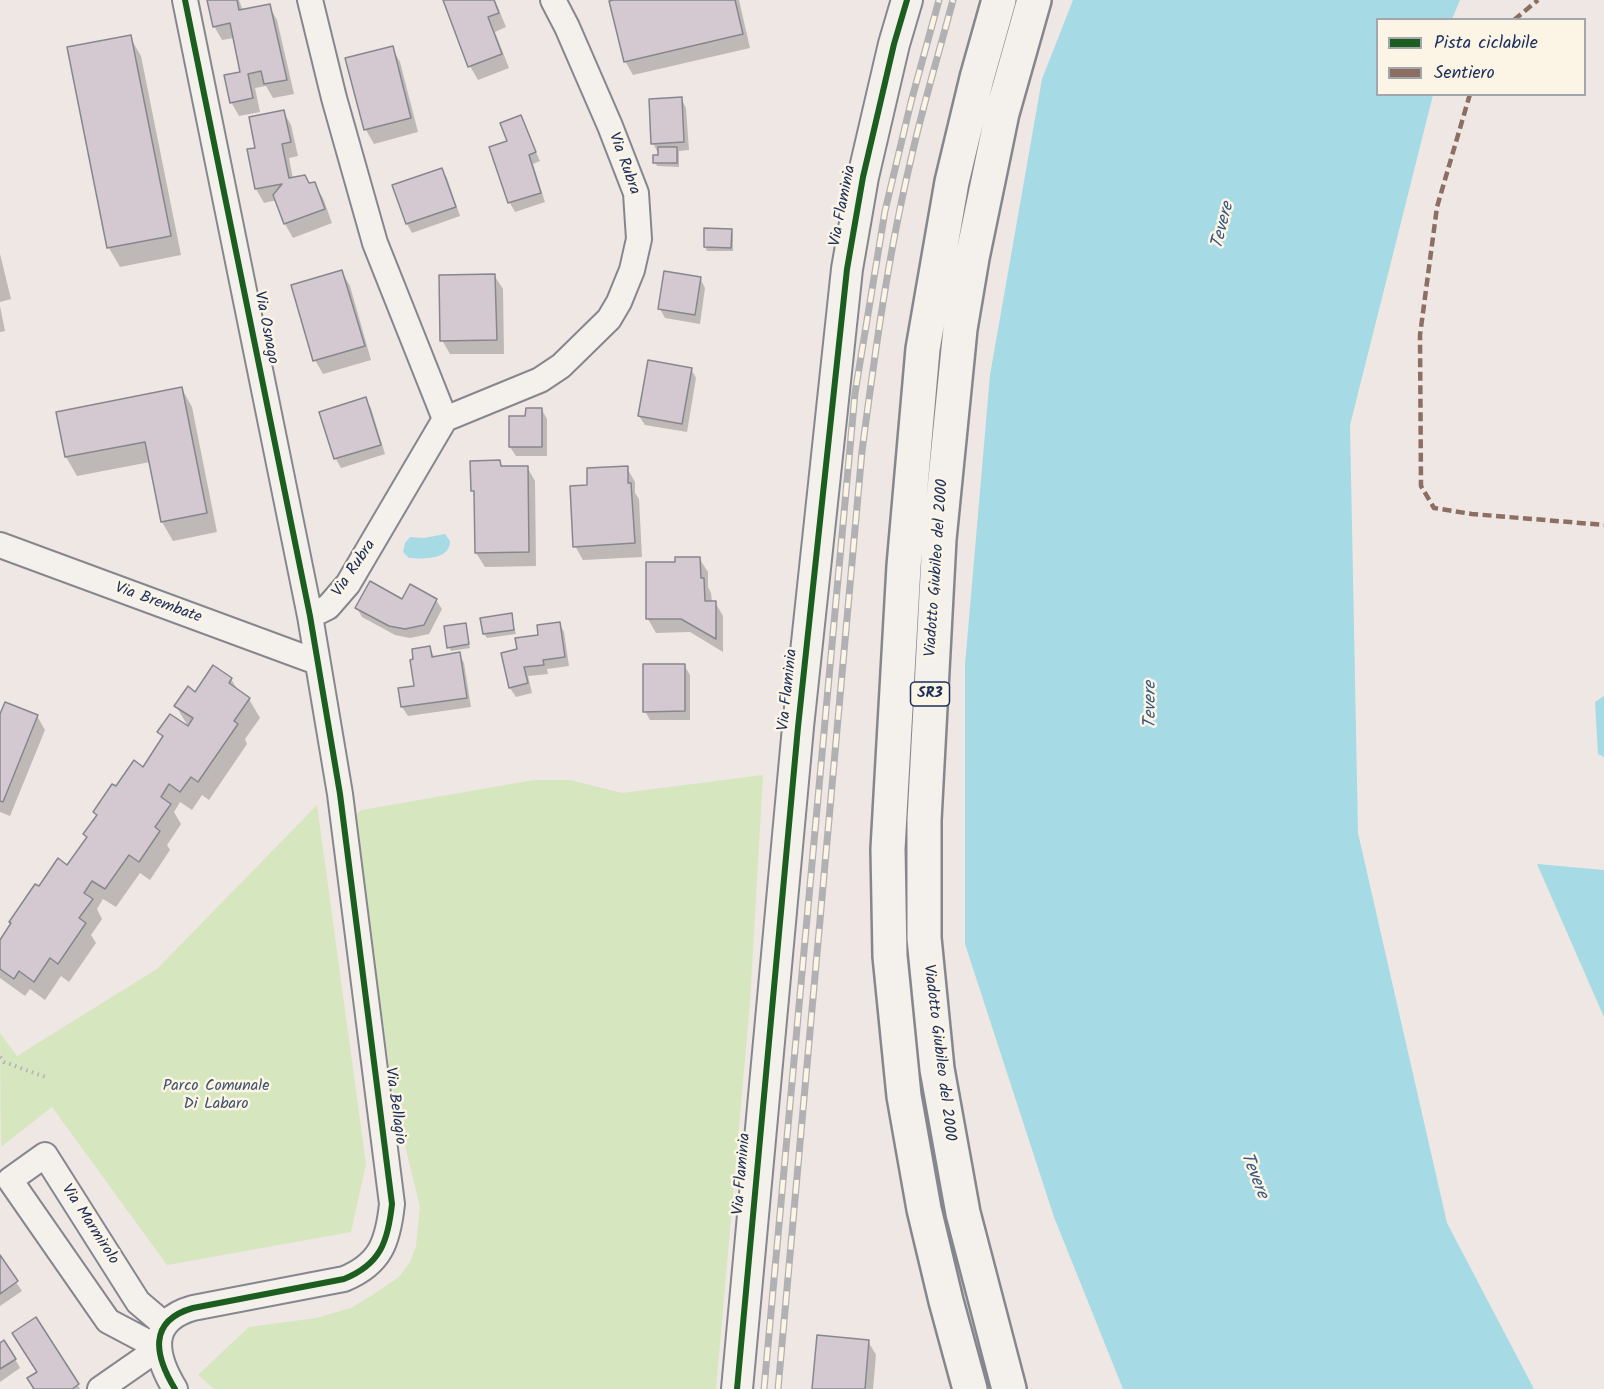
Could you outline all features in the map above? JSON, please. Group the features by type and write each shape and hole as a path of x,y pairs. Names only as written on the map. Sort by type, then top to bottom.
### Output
{"highway":[{"name":"Viadotto Giubileo del 2000","path":"970,1389 924,1209 904,1096 890,956 888,849 904,566 923,349 952,182 999,0"},
{"name":"Viadotto Giubileo del 2000","path":"1009,1389 963,1213 937,1069 924,938 924,832 939,539 960,329 1002,113 1034,0"}],"street":[{"name":"Via Osnago","path":"185,0 310,616 317,662"},
{"path":"310,0 333,98 375,243 445,419"},
{"name":"Via Rubra","path":"310,616 328,607 348,584 445,419 540,380 561,366 609,319 619,302 632,270 639,239 636,193 610,126 553,0"},
{"name":"Via Flaminia","path":"737,1389 798,727 847,269 863,177 894,44 907,0"},
{"name":"Via Brembate","path":"0,545 317,662"},
{"name":"Via Bellagio","path":"165,1325 179,1312 193,1308 344,1280 367,1268 377,1256 388,1229 392,1204 391,1185 340,794 317,662"},
{"name":"Via Marmirolo","path":"159,1348 108,1322 5,1173 45,1155 138,1302 165,1325"},
{"path":"165,1325 160,1336 159,1348 166,1374 176,1389"},
{"path":"100,1389 159,1348"}],"path":[{"path":"0,1057 3,1062 48,1078"}],"green space":[{"path":"763,775 750,1002 716,1389 214,1389 198,1375 249,1327 316,1318 351,1308 399,1277 410,1262 416,1246 420,1207 394,1100 354,816 362,810 534,780 570,780 622,793"},
{"name":"Parco Comunale Di Labaro","path":"317,805 366,1164 351,1232 167,1265 52,1107 1,1147 0,1033 17,1056 157,969"}],"water":[{"name":"Tevere","path":"1073,0 1460,0 1452,18 1376,18 1376,96 1433,96 1350,425 1358,833 1447,1223 1534,1389 1123,1389 1054,1217 965,944 965,665 990,375 1042,79"},
{"path":"445,534 450,541 449,547 441,555 429,558 409,558 403,552 405,543 410,537 424,538"},
{"path":"1604,696 1604,757 1598,754 1595,702"},
{"path":"1537,864 1604,870 1604,1017"}],"building":[{"path":"207,0 237,0 239,10 270,4 287,80 264,84 261,71 248,74 253,98 230,103 224,75 240,72 230,23 213,27"},
{"path":"443,0 494,0 499,13 488,17 502,54 468,67"},
{"path":"735,0 743,34 624,62 609,1"},
{"path":"131,35 171,236 107,248 67,47"},
{"path":"393,46 411,118 364,130 345,58"},
{"path":"682,97 684,142 651,144 649,99"},
{"path":"284,110 291,142 282,144 289,178 305,175 309,183 315,182 325,209 284,224 273,195 282,184 255,189 247,149 255,148 249,117"},
{"path":"521,115 536,152 529,155 541,193 508,203 489,147 507,141 500,123"},
{"path":"658,147 677,147 677,163 653,163 653,155 658,155"},
{"path":"442,168 456,207 406,224 392,185"},
{"path":"704,228 732,229 731,248 704,247"},
{"path":"342,270 365,346 313,361 291,285"},
{"path":"664,271 701,277 695,315 658,309"},
{"path":"495,274 497,340 440,341 439,275"},
{"path":"648,360 692,368 682,424 638,416"},
{"path":"182,387 207,513 161,522 145,442 65,457 56,412"},
{"path":"366,397 381,445 334,459 319,412"},
{"path":"526,408 542,408 542,447 509,447 509,416 525,416"},
{"path":"500,460 501,466 528,466 529,552 475,553 474,491 471,491 470,461"},
{"path":"628,466 635,543 573,547 570,486 587,485 587,468"},
{"path":"675,557 700,557 705,601 716,601 716,639 681,619 646,619 646,562 675,562"},
{"path":"370,581 402,599 410,584 437,599 424,625 405,629 389,626 355,608"},
{"path":"512,613 514,630 483,634 480,618"},
{"path":"560,622 565,657 543,660 544,665 524,667 528,683 509,688 501,653 517,649 515,638 538,635 537,625"},
{"path":"466,623 469,644 447,648 444,626"},
{"path":"430,646 432,657 460,652 467,698 401,707 398,688 414,686 410,660 413,659 412,649"},
{"path":"643,664 685,664 685,711 643,712"},
{"path":"213,665 232,678 229,683 250,698 234,721 238,724 198,782 191,777 180,792 169,784 161,797 171,804 155,827 160,831 139,862 129,855 105,889 92,881 84,893 93,899 79,918 86,923 58,964 50,958 34,982 19,971 14,979 0,969 0,940 11,923 9,922 35,884 39,886 58,858 67,865 87,837 83,834 97,815 93,812 112,784 116,786 134,760 143,767 163,736 157,732 170,714 188,726 193,718 174,706 188,686 195,692"},
{"path":"5,702 38,715 3,802 0,801 0,714"},
{"path":"0,1255 18,1281 0,1294"},
{"path":"36,1317 79,1384 72,1389 34,1389 27,1378 37,1372 12,1333"},
{"path":"817,1335 869,1340 865,1389 812,1389"},
{"path":"4,1340 16,1359 0,1369 0,1343"}],"railway":[{"path":"764,1389 855,393 885,211 911,102 939,0"},
{"path":"778,1389 862,451 895,231 926,99 953,0"}],"marked path":[{"path":"1516,18 1538,0"},
{"path":"1469,96 1437,207 1420,335 1421,486 1434,508 1472,514 1604,525"}],"cycle path":[{"path":"175,1389 168,1377 160,1352 159,1341 168,1322 178,1314 193,1308 344,1279 357,1273 367,1266 380,1250 388,1229 392,1204 340,794 310,616 185,0"},
{"path":"737,1389 798,727 847,269 863,177 894,44 907,0"}]}
